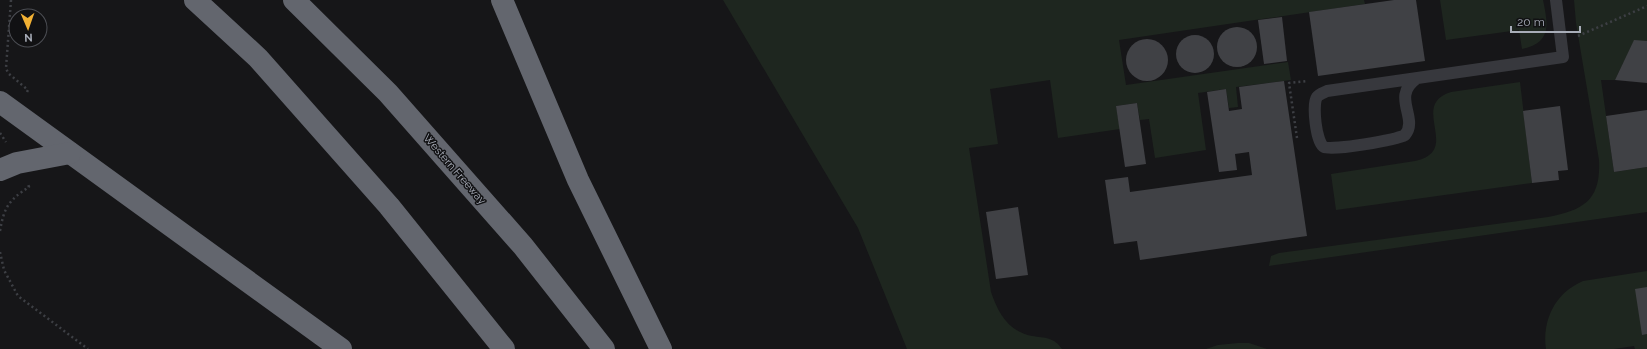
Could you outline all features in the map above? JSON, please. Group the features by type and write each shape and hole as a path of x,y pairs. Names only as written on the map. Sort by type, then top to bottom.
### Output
{"highway":[{"path":"195,0 258,58 389,206 504,349"},
{"name":"Western Freeway","path":"294,0 388,93 523,246 604,349"},
{"path":"502,0 578,180 662,349"},
{"path":"7,107 342,349"},
{"path":"0,170 17,163 70,153"}],"lane":[{"path":"1416,79 1408,86 1405,92 1408,127 1405,135 1394,139 1336,148 1321,145 1318,136 1314,108 1317,97 1321,93 1563,57 1556,0"}],"path":[{"path":"2,134 7,107 28,90 8,73 6,68 11,0"},
{"path":"0,252 4,270 18,296 88,349"}],"shaded area":[{"path":"723,0 1364,0 1365,4 1119,40 1126,85 1288,62 1291,80 1236,87 1238,107 1229,108 1226,89 1198,93 1206,150 1155,158 1149,119 1140,120 1137,103 1116,106 1120,129 1058,138 1050,80 990,89 998,144 969,148 991,292 1001,314 1011,326 1024,334 1052,340 1062,349 907,349 858,228"},
{"path":"1440,0 1543,0 1546,17 1546,31 1539,42 1522,49 1519,30 1446,40"},
{"path":"1574,0 1647,0 1647,41 1634,41 1615,80 1601,80 1614,172 1647,167 1647,212 1269,266 1271,256 1279,253 1548,217 1572,211 1588,200 1597,184 1599,160 1576,23"},
{"path":"1520,82 1532,183 1336,210 1331,174 1415,161 1429,156 1435,148 1436,138 1433,117 1434,107 1439,98 1451,92"},
{"path":"1647,271 1647,349 1635,349 1634,346 1614,349 1546,349 1546,328 1552,309 1558,300 1573,286 1583,281"},
{"path":"1249,343 1267,349 1206,349 1218,345"}],"building":[{"path":"1394,0 1416,0 1425,61 1318,76 1309,12"},
{"path":"1282,17 1287,61 1264,64 1258,20"},
{"path":"1237,27 1251,33 1257,47 1251,61 1237,67 1223,61 1217,47 1223,33"},
{"path":"1191,35 1199,35 1209,40 1213,47 1213,61 1209,68 1199,73 1191,73 1181,68 1179,65 1176,58 1176,50 1181,40 1184,38"},
{"path":"1147,39 1162,45 1168,60 1162,75 1147,81 1132,75 1126,60 1132,45"},
{"path":"1634,40 1647,41 1647,83 1615,80"},
{"path":"1284,81 1307,236 1140,260 1137,241 1114,244 1105,180 1128,177 1130,192 1252,175 1249,152 1235,154 1237,170 1219,172 1207,92 1226,89 1229,111 1242,109 1239,87"},
{"path":"1137,103 1146,164 1125,167 1116,106"},
{"path":"1560,106 1568,170 1558,171 1559,180 1532,183 1523,111"},
{"path":"1647,110 1647,167 1614,172 1606,116"},
{"path":"1018,207 1028,275 996,279 986,212"},
{"path":"1647,287 1647,334 1642,335 1635,289"}]}
